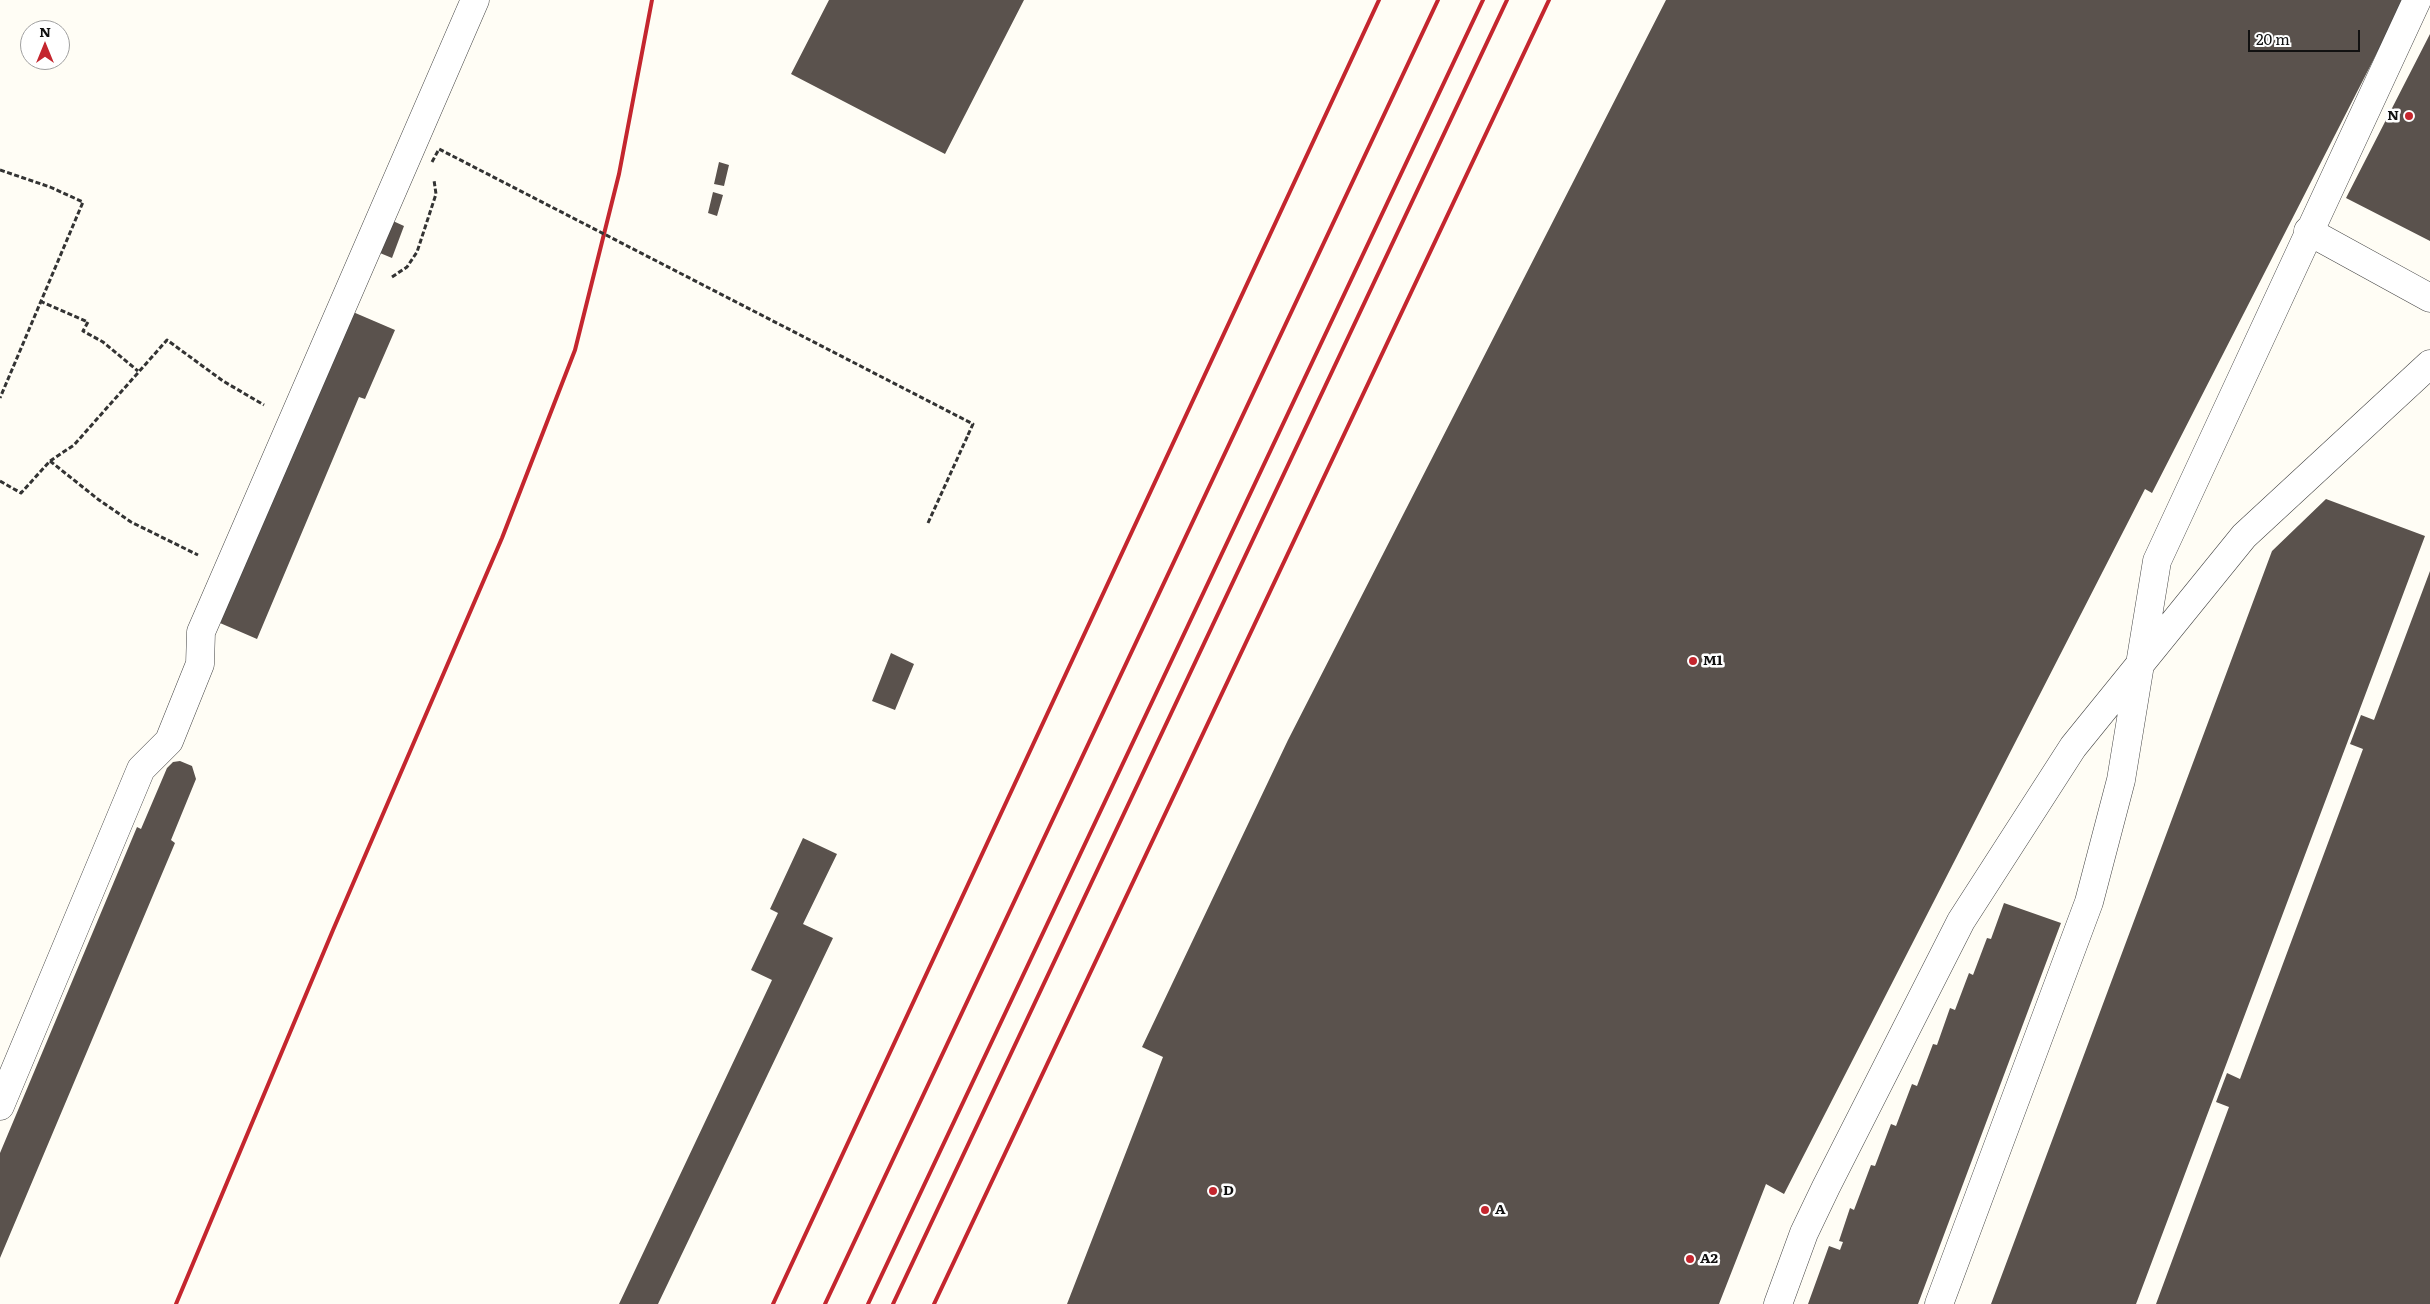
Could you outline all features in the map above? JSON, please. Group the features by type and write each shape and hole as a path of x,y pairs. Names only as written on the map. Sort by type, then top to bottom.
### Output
{"lane":[{"path":"0,1106 140,769 170,740 200,664 201,632 475,0"},
{"path":"1939,1304 2089,902 2121,780 2157,562 2308,231 2417,0"},
{"path":"2308,231 2430,298"},
{"path":"1778,1304 1804,1233 1961,921 2073,747 2244,536 2430,364"}],"path":[{"path":"432,162 439,149 974,424 928,523"},
{"path":"0,170 50,187 83,202 0,398"},
{"path":"417,252 436,194 435,187"},
{"path":"40,301 88,322 83,331 103,342 138,371"},
{"path":"0,481 21,493 50,461 74,445 167,340 245,396 294,418"},
{"path":"50,461 109,508 131,522 150,533 228,569"}],"building":[{"path":"829,0 1024,0 945,154 791,74"},
{"name":"M1","path":"1666,0 2404,0 2152,493 2145,489 1784,1194 1766,1184 1719,1304 1067,1304 1163,1057 1142,1047 1288,740"},
{"name":"N","path":"2430,34 2430,241 2346,198"},
{"path":"719,162 729,165 724,186 714,184"},
{"path":"713,192 723,195 717,216 708,213"},
{"path":"393,221 404,226 392,258 380,253"},
{"path":"346,309 395,330 365,399 359,397 257,639 220,623 265,515"},
{"path":"2326,499 2425,536 2136,1304 1991,1304 2272,551"},
{"path":"2430,571 2430,1304 2156,1304 2229,1107 2216,1102 2227,1073 2240,1079 2363,749 2350,744 2361,715 2374,720"},
{"path":"891,653 914,664 895,710 872,701"},
{"path":"180,761 192,766 196,779 171,840 175,843 0,1258 0,1153 137,827 141,829 167,768 173,762"},
{"path":"803,838 837,854 803,924 833,938 658,1304 619,1304 772,980 751,970 778,913 770,909"},
{"path":"2004,903 2061,923 1918,1304 1808,1304 1829,1246 1840,1250 1843,1242 1839,1241 1850,1208 1854,1210 1871,1165 1875,1166 1891,1124 1896,1126 1912,1084 1917,1086 1933,1044 1937,1045 1950,1008 1955,1010 1969,973 1973,975 1987,938 1991,939"}],"railway":[{"path":"176,1304 333,930 502,538 575,350 619,174 652,0"},
{"path":"773,1304 1379,0"},
{"path":"825,1304 1438,0"},
{"path":"868,1304 1483,0"},
{"path":"893,1304 1507,0"},
{"path":"934,1304 1549,0"}],"place":[{"name":"N","path":"2409,116"},
{"name":"M1","path":"1693,661"},
{"name":"D","path":"1213,1191"},
{"name":"A","path":"1485,1210"},
{"name":"A2","path":"1690,1259"}]}
